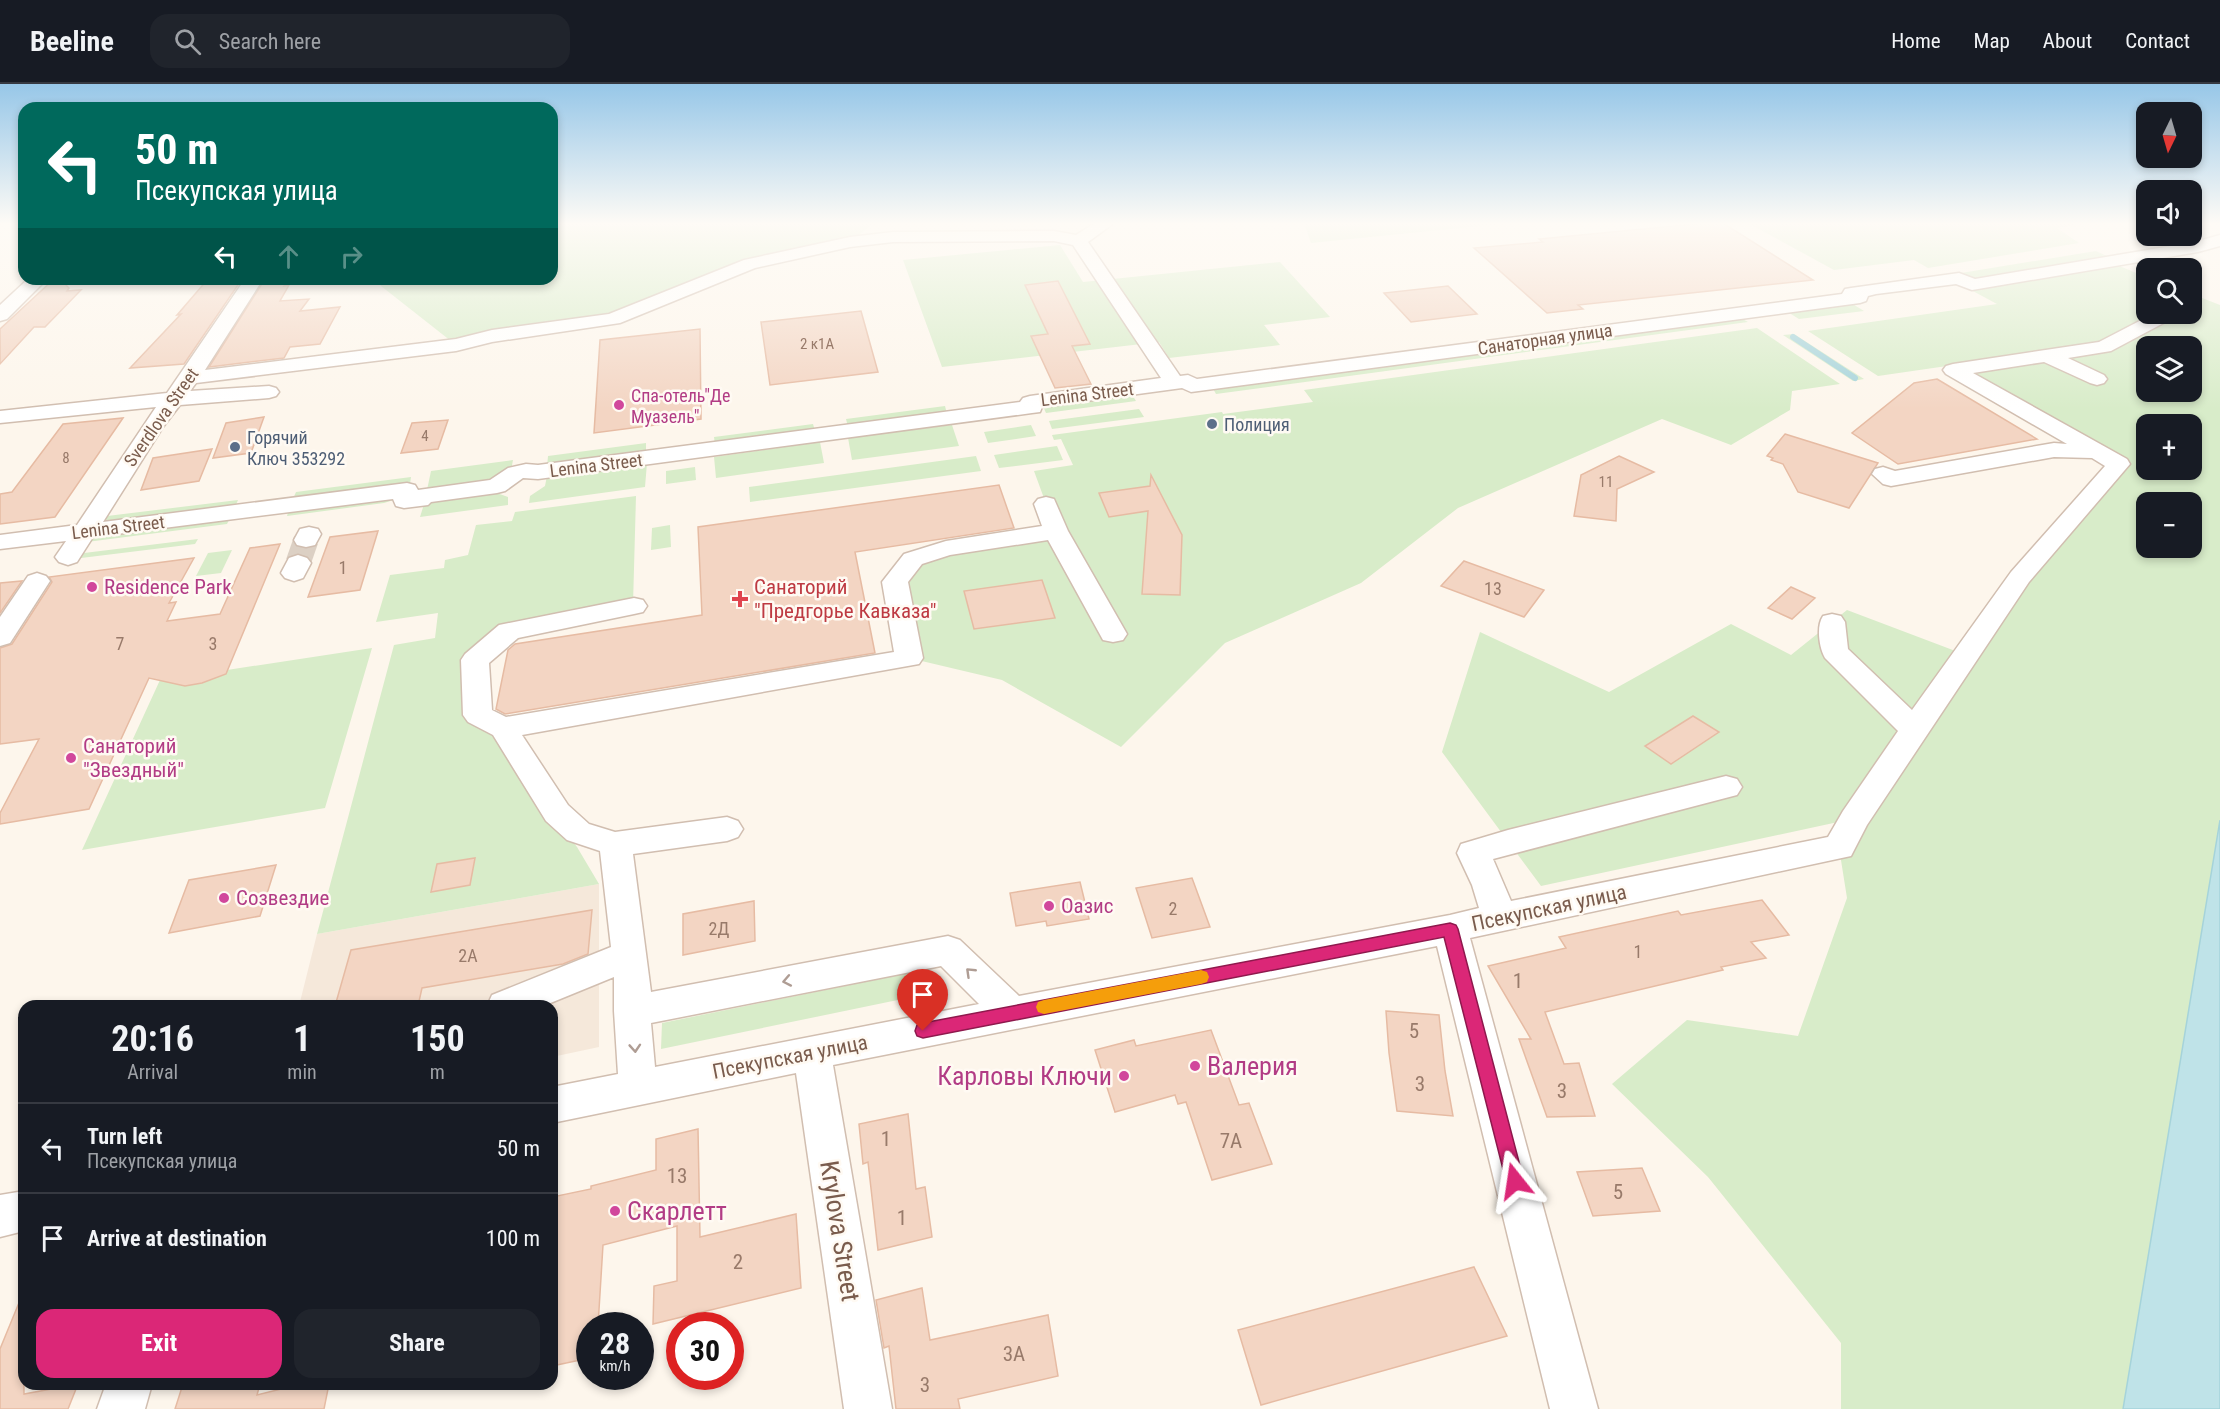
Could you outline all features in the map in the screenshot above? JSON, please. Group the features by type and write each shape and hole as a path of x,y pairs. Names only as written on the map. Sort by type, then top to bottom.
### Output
{"street":[{"path":"0,315 32,285"},
{"name":"Sverdlova Street","path":"68,556 172,399 190,378 250,285"},
{"path":"190,378 456,345 492,336 613,319 698,285"},
{"path":"1108,285 1170,377"},
{"name":"Санаторная улица","path":"1203,384 1860,297 1851,293 1911,285"},
{"path":"1832,622 1835,651 1915,730 2020,577 2119,464 1953,370 2104,347 2147,324"},
{"path":"2047,356 2097,379"},
{"name":"Lenina Street","path":"0,542 407,490 404,501 420,500 421,496 497,486 506,477 519,471 538,472 1020,409 1032,407 1030,402 1188,381 1191,386 1203,384"},
{"path":"0,417 172,399 269,392"},
{"path":"1883,474 1890,479 2054,450 2096,451"},
{"path":"1046,504 1056,531 1113,634"},
{"path":"503,728 909,658 895,582 913,559 946,548 1056,531"},
{"path":"0,638 37,581"},
{"path":"634,606 509,631 475,660 478,715 503,728 557,813 582,829 615,844 727,829"},
{"name":"Псекупская улица","path":"558,1104 1012,1013 1450,929 1839,847 1854,819 1915,730"},
{"path":"1499,917 1488,885 1473,854 1726,787"},
{"path":"615,844 633,983 632,1011 638,1088"},
{"path":"1450,929 1574,1409"},
{"path":"632,1011 948,950 1012,1013"},
{"path":"520,1000 629,955"},
{"name":"Krylova Street","path":"812,1053 868,1409"},
{"path":"0,1216 18,1212"},
{"path":"121,1409 127,1390"}],"shaded area":[{"path":"599,884 599,1047 558,1056 558,1000 300,1000 317,934"}],"green space":[{"path":"698,285 613,319 456,345 381,286"},
{"path":"912,285 1301,285 1330,317 1264,325 1280,345 1169,358 1159,342 942,367"},
{"path":"2001,285 2136,285 2136,324 2202,324 2202,298 2220,305 2220,820 2123,1409 1841,1409 1841,1343 1708,1177 1612,1084 1687,1020 1798,1036 1847,898 1840,854 1852,819 1541,886 1442,752 1480,632 1609,692 1731,624 1791,655 1847,610 1966,655 2118,464 1947,366 1878,376 1808,331 1997,304 1971,290"},
{"path":"1851,303 1864,311 1799,319 1786,311"},
{"path":"1739,317 1748,322 1216,394 1212,387"},
{"path":"1757,328 1840,384 1792,391 1790,410 1731,445 1662,419 1458,508 1361,583 1225,643 1121,747 1002,680 909,658 895,581 914,559 1056,531 1034,471 1073,465 1061,439 1054,440 1052,435 1313,402 1304,390"},
{"path":"1794,334 1864,379 1853,381 1783,335"},
{"path":"1131,393 1136,401 1046,413 1042,404"},
{"path":"945,406 947,414 848,427 846,419"},
{"path":"1139,409 1144,417 1052,429 1049,421"},
{"path":"813,424 815,431 715,445 714,437"},
{"path":"952,425 959,446 852,460 848,438"},
{"path":"1031,425 1036,436 988,443 984,432"},
{"path":"820,442 824,463 716,478 714,457"},
{"path":"646,443 646,453 547,467 548,456"},
{"path":"1057,446 1063,460 999,468 994,455"},
{"path":"976,456 981,471 750,502 749,487"},
{"path":"513,460 511,471 494,481 427,490 431,471"},
{"path":"647,463 645,487 529,503 530,496 545,486 547,476"},
{"path":"695,467 696,480 666,484 666,471"},
{"path":"411,477 410,484 293,499 296,492"},
{"path":"494,492 508,497 508,505 420,517 425,501"},
{"path":"636,496 633,605 509,631 475,660 478,715 577,847 599,884 317,934 394,645 435,638 438,613 376,622 390,575 444,568 445,560 468,555 476,525 512,521 515,512"},
{"path":"400,498 384,503 287,516 289,509"},
{"path":"238,500 235,507 94,525 99,517"},
{"path":"231,516 227,524 79,543 84,535"},
{"path":"670,525 671,547 651,550 652,528"},
{"path":"198,539 195,544 73,559 76,554"},
{"path":"232,550 221,573 196,576 208,553"},
{"path":"372,648 325,808 82,850 160,680 193,684 226,674 227,670"},
{"path":"914,972 917,996 661,1049 662,1023"}],"water":[{"path":"2220,820 2220,1409 2123,1409"}],"building":[{"path":"48,285 66,285 69,288 67,291 81,290 45,327 34,327 0,364 0,329"},
{"path":"203,285 238,285 184,364 130,368 181,314 177,315"},
{"path":"261,285 289,285 280,301 309,299 300,311 340,307 320,344 290,347 284,358 209,367"},
{"path":"1025,285 1060,285 1090,344 1072,346 1091,384 1055,388 1031,336 1048,334"},
{"path":"1515,285 1768,285 1578,305 1583,309 1547,313"},
{"path":"1448,286 1477,314 1411,322 1384,293"},
{"path":"861,311 878,372 770,385 761,322"},
{"path":"700,329 701,419 594,433 600,340"},
{"path":"1937,379 2037,439 1898,464 1852,433 1914,383"},
{"path":"264,417 251,453 213,458 226,423"},
{"path":"123,418 55,517 0,524 0,494 12,492 63,424"},
{"path":"448,420 438,449 401,453 412,423"},
{"path":"1785,434 1878,463 1849,508 1798,492 1783,464 1767,456"},
{"path":"212,449 199,481 141,490 153,458"},
{"path":"1619,456 1654,472 1617,489 1616,521 1574,516 1581,475"},
{"path":"1151,475 1182,535 1180,595 1142,594 1148,511 1109,517 1099,493 1150,486"},
{"name":"Санаторий \"Предгорье Кавказа\"","path":"999,485 1014,528 855,552 875,653 505,714 496,709 508,650 515,644 702,615 698,527"},
{"path":"378,531 360,590 308,597 330,537"},
{"path":"280,544 226,674 202,683 185,686 149,678 89,809 0,824 0,813 39,739 0,744 0,648 12,644 52,582 49,577 194,558 169,603 176,602 167,621 220,614 250,548"},
{"path":"1464,561 1544,590 1524,617 1441,586"},
{"path":"1042,580 1055,618 974,629 964,591"},
{"path":"22,581 0,613 0,583"},
{"path":"1791,587 1815,598 1792,619 1768,608"},
{"path":"1693,716 1719,732 1671,764 1645,746"},
{"path":"475,858 470,885 431,892 437,864"},
{"name":"Созвездие","path":"276,865 260,916 169,933 189,880"},
{"path":"1192,878 1210,927 1152,938 1136,888"},
{"name":"Оазис","path":"1080,882 1089,919 1047,926 1046,921 1016,926 1010,893"},
{"path":"1762,900 1789,935 1751,942 1766,958 1721,967 1723,970 1545,1012 1564,1064 1579,1063 1595,1116 1547,1117 1519,1039 1531,1039 1488,966 1566,948 1559,937 1678,911 1681,915"},
{"path":"754,901 755,941 683,955 683,914"},
{"path":"592,910 588,954 563,964 422,988 419,1000 337,1000 351,950"},
{"path":"1386,1011 1439,1015 1453,1116 1397,1111"},
{"path":"1211,1030 1239,1105 1249,1103 1272,1164 1212,1180 1186,1102 1178,1104 1175,1095 1115,1112 1095,1050 1134,1040 1136,1046"},
{"path":"908,1114 916,1189 925,1187 932,1237 878,1250 868,1162 863,1164 859,1124"},
{"path":"698,1129 700,1237 796,1214 801,1288 702,1312 666,1312 666,1321 654,1324 654,1286 677,1281 677,1226 603,1245 599,1312 576,1312 576,1361 558,1365 558,1196 591,1189 591,1186 656,1170 656,1139"},
{"path":"1642,1168 1660,1211 1593,1216 1577,1172"},
{"path":"1474,1267 1507,1336 1261,1405 1238,1330"},
{"path":"922,1288 930,1340 1048,1315 1058,1376 958,1399 960,1409 896,1409 889,1346 884,1348 876,1300"},
{"path":"18,1305 18,1390 24,1390 24,1394 46,1390 76,1390 68,1409 0,1409 0,1349"},
{"path":"181,1390 258,1390 257,1395 277,1390 328,1390 324,1409 175,1409"}],"waterway":[{"path":"1793,337 1855,378"}],"tunnel":[{"path":"298,563 306,540"}],"slow traffic":[{"path":"1044,1007 1201,977"}],"place":[{"name":"Спа-отель\"Де Муазель\"","path":"619,405"},
{"name":"Полиция","path":"1212,424"},
{"name":"Горячий Ключ 353292","path":"235,447"},
{"name":"Residence Park","path":"92,587"},
{"name":"Санаторий \"Предгорье Кавказа\"","path":"740,599"},
{"name":"Санаторий \"Звездный\"","path":"71,758"},
{"name":"Созвездие","path":"224,898"},
{"name":"Оазис","path":"1049,906"},
{"name":"Валерия","path":"1195,1066"},
{"name":"Карловы Ключи","path":"1124,1076"},
{"name":"Скарлетт","path":"615,1211"}],"route":[{"path":"923,1031 1450,929 1515,1181"}]}
